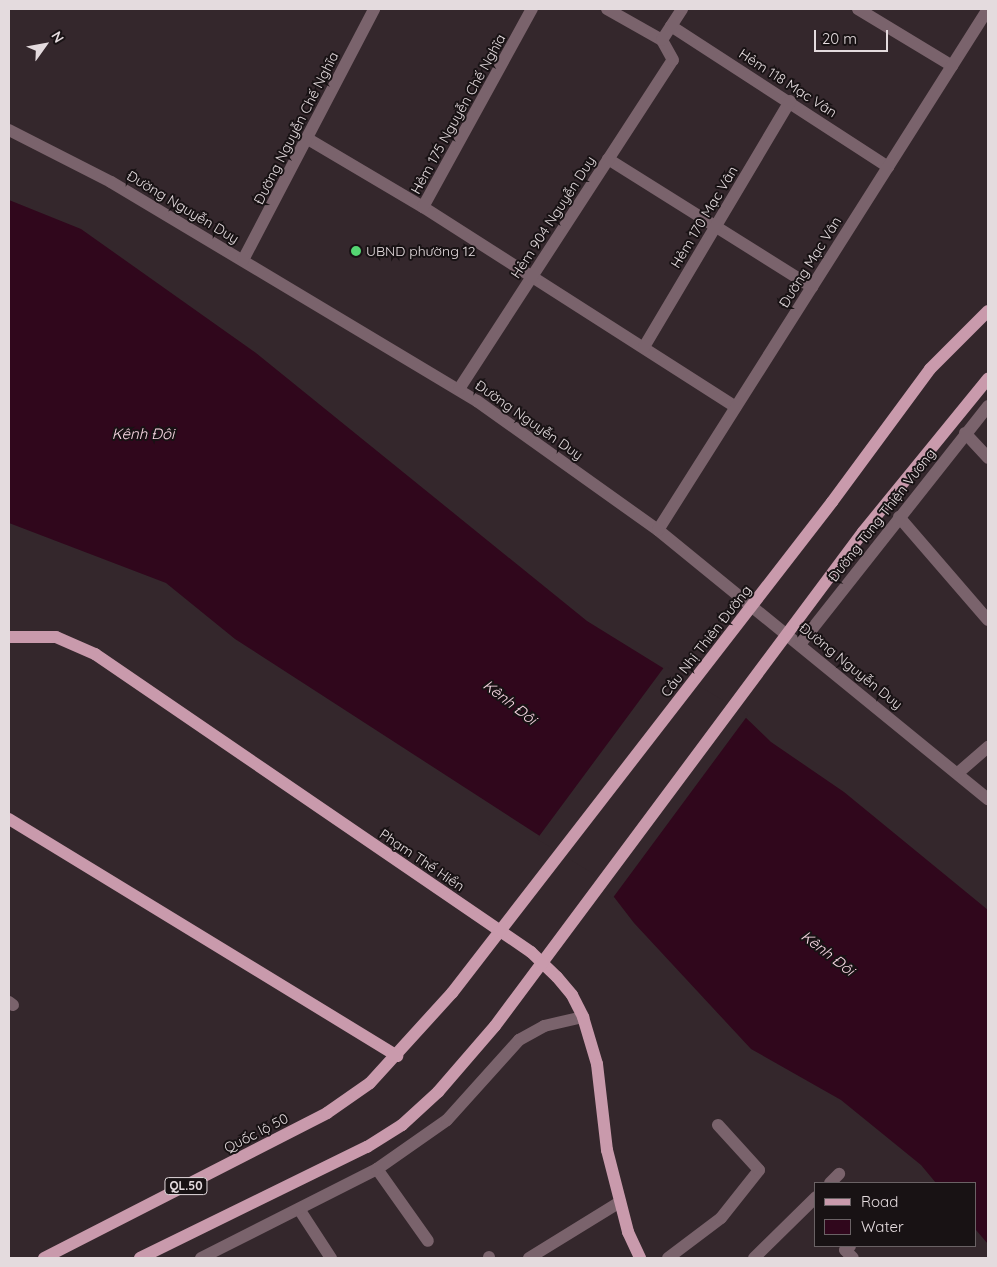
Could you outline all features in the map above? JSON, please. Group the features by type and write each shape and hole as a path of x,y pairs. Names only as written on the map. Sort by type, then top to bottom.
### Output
{"main road":[{"name":"Cầu Nhị Thiên Đường","path":"452,993 832,502 930,369 988,311"},
{"path":"140,1258 247,1208 402,1125 438,1092 494,1026 863,532 988,379"},
{"name":"Phạm Thế Hiển","path":"9,637 56,637 95,654 530,952 557,977 572,995 583,1016 597,1064 607,1150 628,1232 640,1258"},
{"path":"9,819 396,1056"},
{"name":"Quốc lộ 50","path":"44,1258 327,1114 370,1083 452,993"}],"street":[{"name":"Đường Nguyễn Chế Nghĩa","path":"243,260 308,139 374,9"},
{"name":"Hẻm 175 Nguyễn Chế Nghĩa","path":"424,207 532,9"},
{"path":"607,9 662,40 682,9"},
{"path":"858,9 952,66"},
{"name":"Đường Mạc Vân","path":"658,530 988,9"},
{"name":"Hẻm 118 Mạc Vân","path":"671,26 790,101 888,167"},
{"name":"Hẻm 904 Nguyễn Duy","path":"459,389 673,60 662,40"},
{"name":"Hẻm 170 Mạc Vân","path":"644,347 790,101"},
{"name":"Đường Nguyễn Duy","path":"9,130 111,182 459,389 658,530 801,644 988,799"},
{"name":"Hẻm 175 Nguyễn Chế Nghĩa","path":"308,139 424,207 531,278"},
{"path":"608,159 717,224 812,287"},
{"path":"531,278 644,347 736,407"},
{"name":"Đường Tùng Thiện Vương","path":"801,644 988,406"},
{"path":"965,433 988,458"},
{"path":"899,517 988,620"},
{"path":"958,774 988,747"},
{"path":"201,1258 228,1253 299,1209 377,1169 447,1120 519,1040 544,1026 583,1016"},
{"path":"668,1258 721,1218 759,1170 718,1125"},
{"path":"377,1169 428,1241"},
{"path":"754,1258 814,1199"},
{"path":"528,1258 620,1202"},
{"path":"299,1209 331,1258"},
{"path":"849,1247 845,1250 853,1258"}],"water":[{"name":"Kênh Đôi","path":"9,200 81,229 256,353 587,621 710,697 742,714 771,742 844,792 988,910 988,1244 977,1231 977,1182 935,1182 921,1165 841,1100 751,1049 634,923 594,871 235,639 166,583 9,523"}],"pier":[{"path":"665,666 748,715 612,899 592,873 537,839"}],"place":[{"name":"UBND phường 12","path":"356,251"}]}
